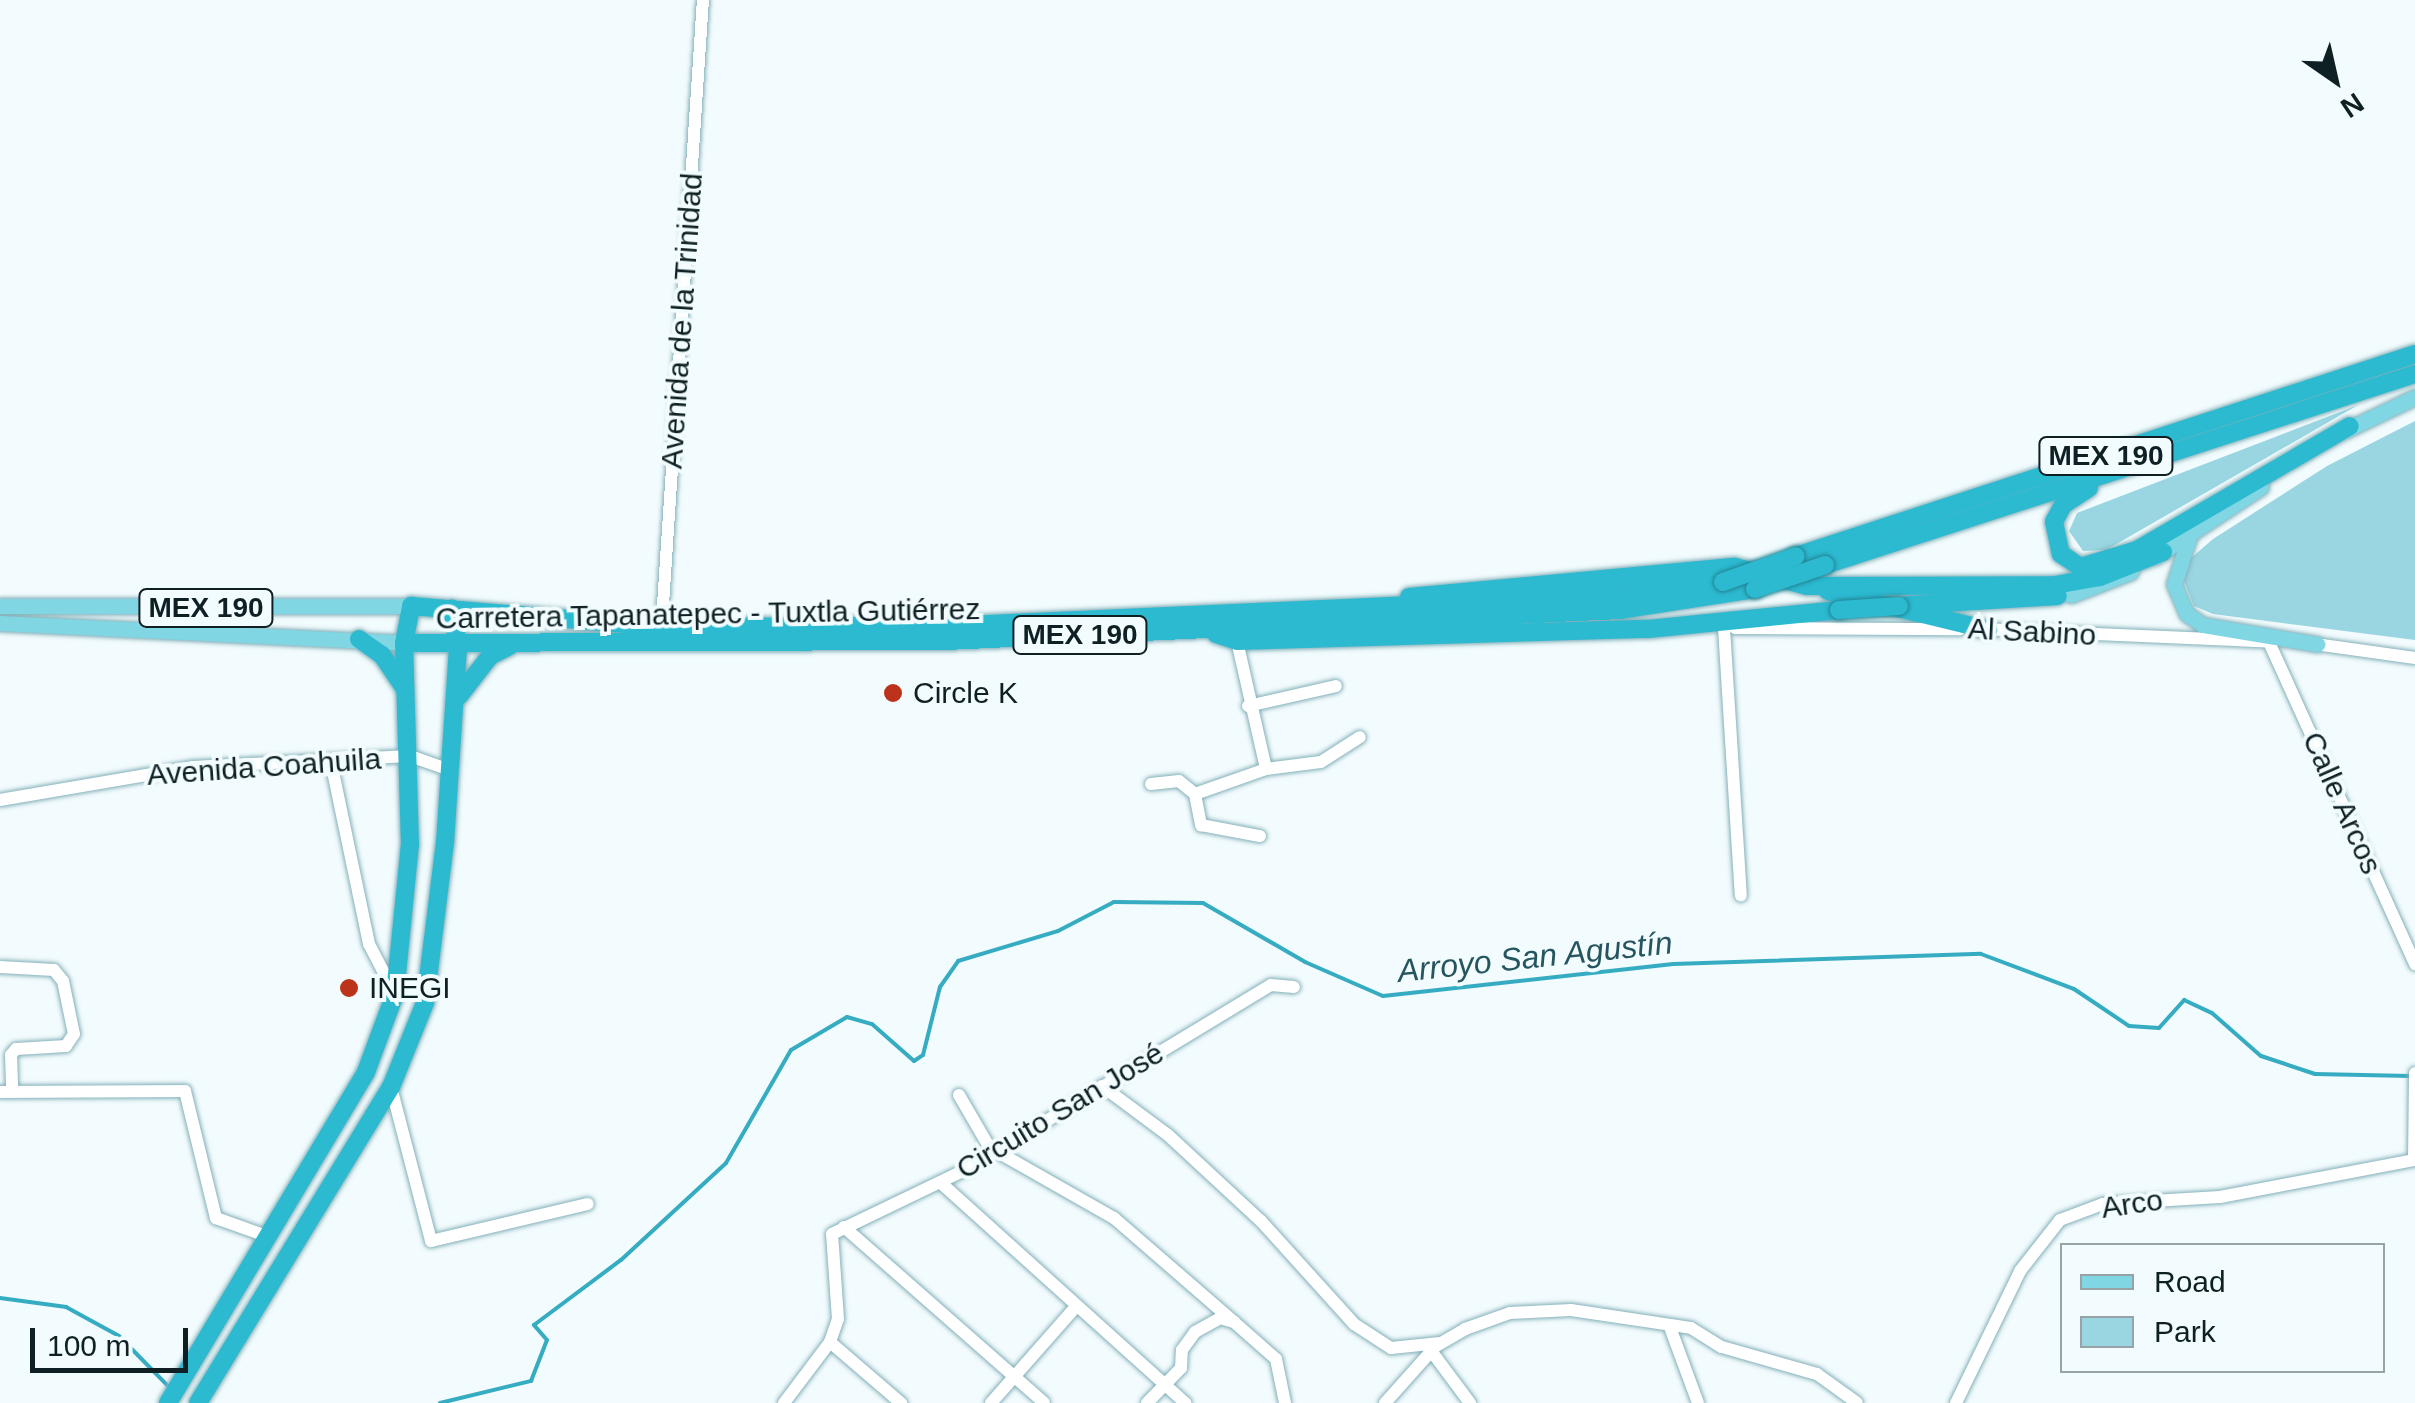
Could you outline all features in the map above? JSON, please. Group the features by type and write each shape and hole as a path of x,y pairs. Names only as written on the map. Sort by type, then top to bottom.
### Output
{"highway":[{"name":"Carretera Tapanatepec - Tuxtla Gutiérrez","path":"404,644 458,646 1615,596 1723,582 2415,354"},
{"name":"Carretera Tapanatepec - Tuxtla Gutiérrez","path":"411,606 661,635 803,645 1620,610 1754,589 2415,374"},
{"path":"2136,465 2063,505 2054,533 2070,564 2096,567 2137,550 2350,426"},
{"path":"1807,586 2054,585 2100,577 2164,552"},
{"path":"1351,608 1440,591 1735,567 1988,630"},
{"name":"MEX 190","path":"1206,630 1237,641 1648,630 1839,610 2071,595"},
{"path":"168,1403 366,1072 395,994 410,846 410,704 404,644 411,606"},
{"path":"198,1403 391,1087 425,1003 450,770 458,646 452,608"},
{"path":"359,639 392,666 410,704"},
{"path":"454,706 468,678 518,642"}],"main road":[{"name":"MEX 190","path":"2071,595 2111,582 2164,552 2350,426 2415,397"},
{"path":"2190,534 2174,584 2187,614 2204,625 2317,644"},
{"name":"MEX 190","path":"0,606 411,606"},
{"name":"MEX 190","path":"0,623 404,644"}],"street":[{"name":"Avenida de la Trinidad","path":"661,635 703,0"},
{"path":"1724,628 1741,895"},
{"name":"Al Sabino","path":"1648,630 1988,630 2317,644 2415,658"},
{"path":"1237,641 1248,706 1266,768"},
{"name":"Calle Arcos","path":"2269,642 2415,964"},
{"path":"1248,706 1336,686"},
{"path":"1196,794 1266,768 1322,762 1360,737"},
{"path":"410,756 450,770"},
{"name":"Avenida Coahuila","path":"2,799 193,768 410,756"},
{"path":"331,762 369,944 395,994"},
{"path":"1151,784 1179,781 1196,794 1201,825 1260,836"},
{"path":"0,782 2,799"},
{"path":"0,967 54,970 63,981 74,1034 66,1046 16,1049 11,1054 6,1092 185,1091 216,1218 269,1236"},
{"name":"Circuito San José","path":"838,1230 941,1183 1271,985 1294,987"},
{"path":"2415,1073 2415,1160"},
{"path":"1102,1086 1168,1135 1261,1221 1354,1324 1391,1348 1436,1348"},
{"path":"391,1087 431,1241 588,1204"},
{"path":"960,1095 994,1152 1114,1218 1276,1359 1285,1403"},
{"name":"Arco","path":"1956,1403 2020,1270 2060,1220 2103,1204 2220,1198 2415,1160"},
{"path":"941,1183 1074,1309 1185,1403"},
{"path":"784,1403 830,1342 840,1300 838,1230"},
{"path":"838,1230 1044,1403"},
{"path":"990,1403 1074,1309"},
{"path":"1384,1403 1436,1348 1510,1312 1571,1310 1671,1330 1691,1328 1722,1348 1817,1374 1857,1403"},
{"path":"1146,1403 1181,1368 1182,1350 1195,1332 1220,1318 1234,1322"},
{"path":"1671,1330 1698,1403"},
{"path":"830,1342 901,1403"},
{"path":"1436,1348 1470,1403"}],"green space":[{"path":"2358,405 2106,550 2083,551 2069,531 2077,513"},
{"path":"2415,421 2415,640 2213,614 2194,606 2184,581 2191,558 2213,539 2327,466"}],"waterway":[{"name":"Arroyo San Agustín","path":"440,1403 531,1381 547,1340 534,1325 621,1260 726,1163 791,1050 847,1017 872,1024 914,1061 923,1055 940,987 958,961 1058,931 1114,902 1203,903 1305,962 1383,996 1673,964 1981,954 2074,989 2129,1026 2159,1028 2184,1000 2212,1013 2261,1056 2315,1074 2410,1076"},
{"name":"Arroyo San Agustín","path":"0,1298 66,1307 119,1336 170,1388"}],"place":[{"name":"Circle K","path":"893,693"},
{"name":"INEGI","path":"349,988"}]}
